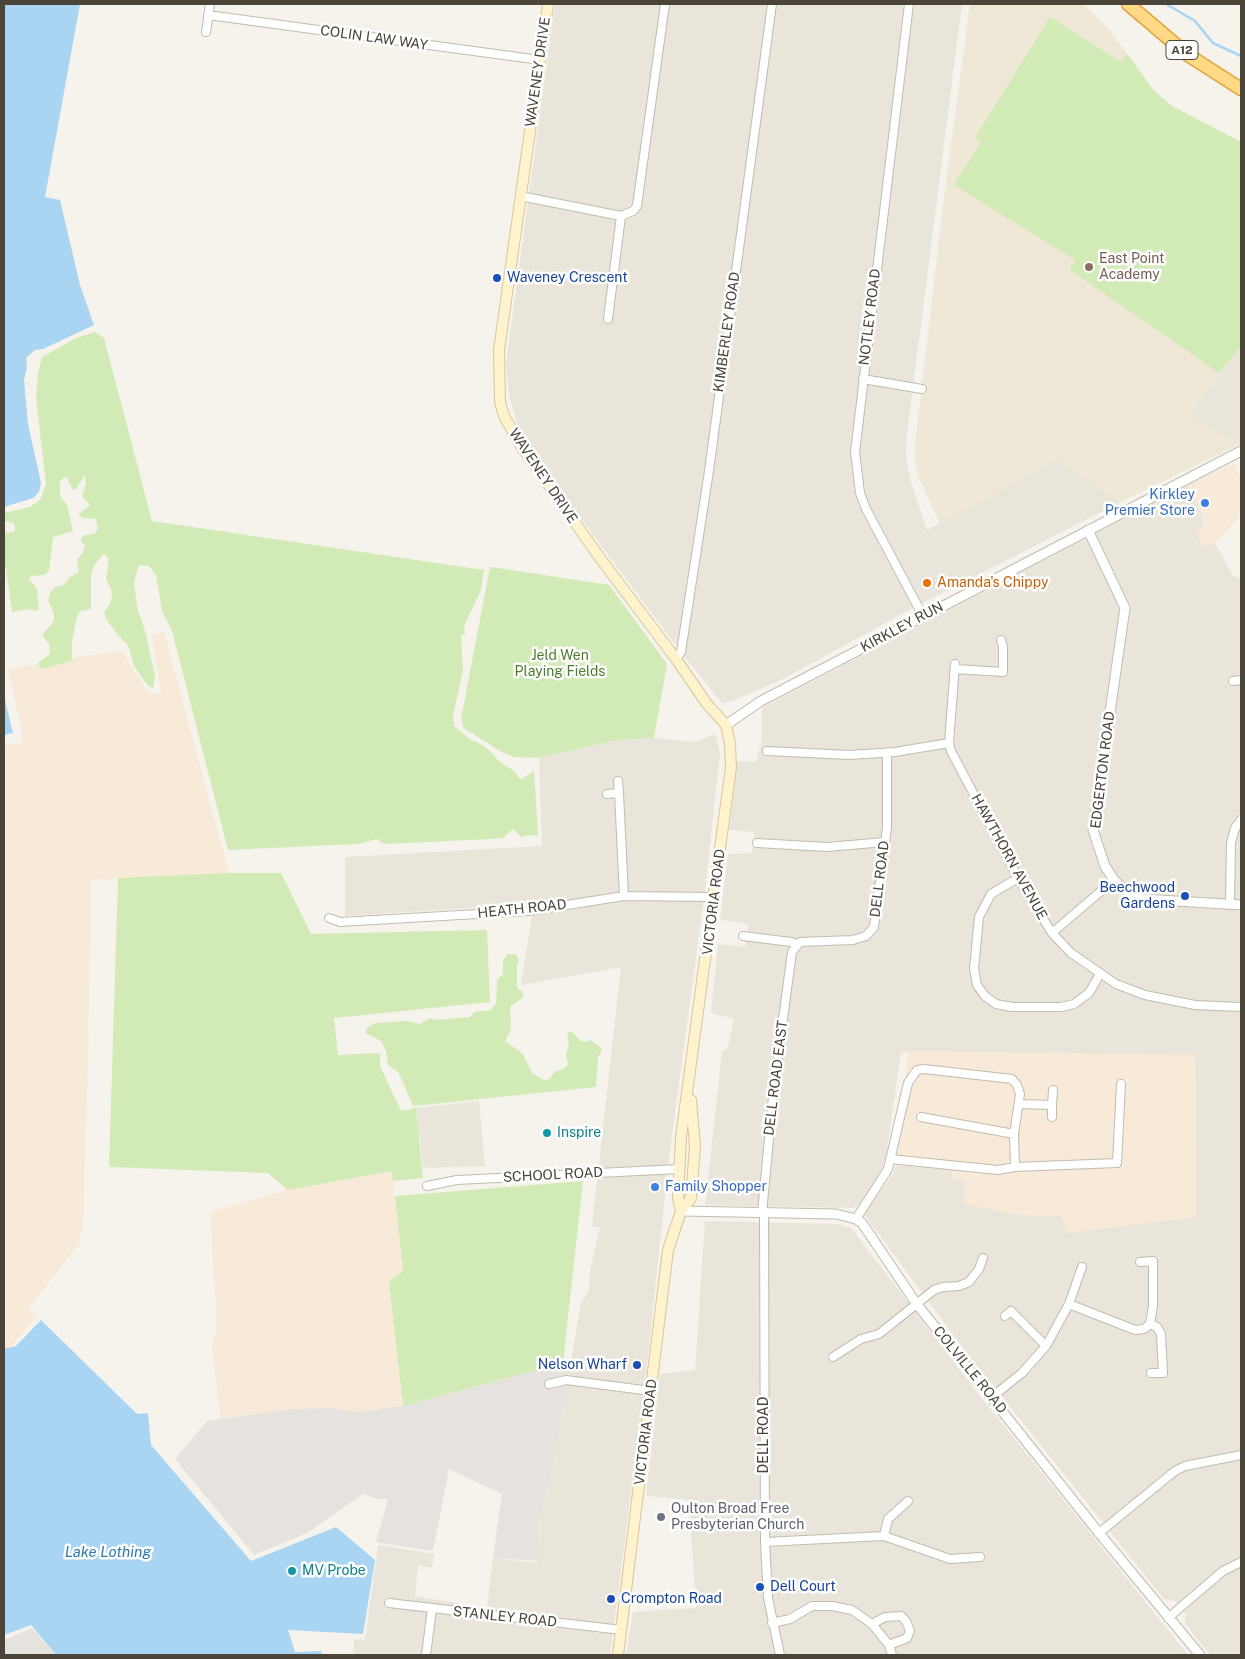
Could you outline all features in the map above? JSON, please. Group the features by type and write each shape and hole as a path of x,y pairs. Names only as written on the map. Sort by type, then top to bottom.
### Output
{"highway":[{"name":"A12","path":"1128,4 1188,55 1241,89"}],"main road":[{"name":"WAVENEY DRIVE","path":"548,4 499,350 499,388 504,416 520,446 676,659 706,704 726,724"},
{"name":"VICTORIA ROAD","path":"681,1210 678,1198 681,1137 731,767 730,744 726,724"},
{"name":"VICTORIA ROAD","path":"618,1655 668,1250 681,1210 691,1198 695,1147 690,1079"}],"street":[{"path":"206,32 210,4"},
{"path":"520,196 621,216 633,212 637,206 665,4"},
{"name":"KIMBERLEY ROAD","path":"676,659 681,652 709,471 772,4"},
{"name":"NOTLEY ROAD","path":"909,4 855,452 860,492 866,509 922,616"},
{"name":"COLIN LAW WAY","path":"208,15 540,60"},
{"path":"608,319 621,216"},
{"path":"863,379 922,389"},
{"name":"KIRKLEY RUN","path":"726,724 761,701 1241,451"},
{"name":"EDGERTON ROAD","path":"1088,530 1125,608 1093,830 1105,866 1114,880 1126,891 1143,899 1241,905"},
{"path":"767,751 831,755 887,753 949,744 955,667 1003,672 1003,647 1000,640"},
{"name":"HAWTHORN AVENUE","path":"949,744 1018,878 1052,933 1071,953 1116,984 1145,994 1195,1005 1241,1006"},
{"name":"DELL ROAD","path":"743,936 796,944 804,941 853,940 871,932 876,921 885,842 887,753"},
{"path":"618,781 624,896"},
{"path":"607,794 619,794"},
{"path":"1230,904 1231,843 1241,820"},
{"path":"757,843 827,846 885,842"},
{"path":"1018,878 990,894 980,917 974,969 977,985 985,996 996,1004 1012,1007 1061,1007 1074,1004 1089,993 1100,974"},
{"path":"1052,933 1114,880"},
{"name":"HEATH ROAD","path":"329,918 340,922 529,910 624,896 714,897"},
{"name":"DELL ROAD EAST","path":"763,1213 774,1086 792,952 796,944"},
{"path":"681,1210 836,1214 856,1219 885,1176 908,1083 917,1070 924,1069 1012,1079 1017,1084 1020,1104 1014,1134 1015,1167"},
{"path":"890,1159 985,1170 1117,1163 1121,1084"},
{"path":"1052,1118 1053,1090"},
{"path":"1020,1104 1052,1105"},
{"path":"921,1118 1014,1134"},
{"name":"SCHOOL ROAD","path":"427,1186 457,1180 679,1169"},
{"name":"DELL ROAD","path":"763,1213 765,1542 768,1598 780,1655"},
{"name":"COLVILLE ROAD","path":"856,1219 868,1229 916,1303 1168,1618 1200,1655"},
{"path":"833,1357 861,1340 879,1334 934,1290 943,1287 960,1286 969,1282 979,1270 984,1258"},
{"path":"1140,1262 1162,1260"},
{"path":"1069,1304 1135,1330 1144,1329 1150,1324 1153,1306 1153,1261"},
{"path":"992,1398 1022,1373 1046,1346 1069,1304 1082,1267"},
{"path":"1011,1311 1046,1346"},
{"path":"1150,1324 1157,1328 1161,1334 1163,1372 1152,1373"},
{"path":"549,1384 566,1380 650,1391"},
{"path":"1099,1532 1175,1471 1185,1466 1241,1455"},
{"path":"884,1536 888,1518 908,1501"},
{"path":"765,1542 884,1536 950,1559 980,1557"},
{"path":"1168,1618 1223,1571 1241,1562"},
{"name":"STANLEY ROAD","path":"389,1602 432,1609 622,1630"},
{"path":"772,1623 790,1619 812,1606 832,1606 852,1610 872,1624 889,1645 892,1655"},
{"path":"426,1655 432,1609"},
{"path":"872,1624 885,1617 901,1616 906,1622 910,1631 907,1638 889,1645"}],"shaded area":[{"path":"555,4 962,4 906,442 907,465 911,482 927,530 1058,459 1121,502 907,611 785,678 735,700 722,703 687,660 540,464 518,428 509,394 506,363"},
{"name":"East Point Academy","path":"970,4 1083,4 1112,33 1154,91 1172,106 1241,142 1241,346 1188,414 1238,445 1121,502 1058,459 940,524 919,478 915,463 915,444 944,197"},
{"path":"1241,346 1241,443 1238,445 1188,415"},
{"path":"1234,463 1241,478 1239,504 1241,510 1236,521 1215,543 1203,547 1196,532 1204,526 1202,515 1188,485"},
{"path":"1188,485 1202,515 1204,547 1215,543 1233,576 1241,578 1241,1655 1211,1655 1201,1644 1185,1623 1186,1614 1175,1601 1164,1599 959,1343 864,1214 894,1172 896,1165 953,1170 952,1178 966,1182 1015,1215 1195,1217 908,1051 901,1053 886,1156 880,1175 861,1204 852,1208 705,1205 722,1051 728,1048 734,1019 711,1013 718,944 745,947 748,924 720,920 728,854 752,853 754,832 729,830 737,761 756,762 762,739 762,708"},
{"path":"164,632 229,873 91,880 83,1225 79,1244 28,1309 36,1317 11,1347 4,1349 4,746 24,742 8,669 121,650 149,694 161,693 152,634"},
{"path":"715,734 720,753 705,891 669,1157 645,1383 610,1655 353,1655 354,1639 365,1640 378,1545 435,1554 432,1568 418,1565 415,1596 487,1608 493,1558 537,1563 537,1529 553,1464 581,1303 589,1290 590,1271 600,1227 592,1227 621,967 521,985 534,904 345,916 345,857 542,846 539,758 617,740 654,738 696,742"},
{"path":"908,1051 1195,1055 1196,1217 1066,1233 1062,1216 1015,1215 962,1203 966,1182 952,1178 954,1163 897,1156"},
{"path":"479,1101 485,1166 423,1168 416,1108"},
{"path":"392,1171 403,1271 389,1282 403,1406 356,1412 329,1408 291,1409 220,1419 212,1343 217,1329 210,1212 288,1190"},
{"path":"705,1221 837,1224 851,1228 980,1396 1188,1655 626,1655 633,1612 696,1608 689,1500 646,1496 660,1374 695,1370"},
{"path":"571,1361 554,1461 537,1529 541,1561 493,1558 502,1494 449,1469 433,1551 376,1542 388,1499 377,1499 363,1494 307,1533 254,1555 175,1459 207,1421 291,1409 329,1408 356,1412 403,1406"},
{"path":"32,1628 55,1655 4,1655 4,1640"}],"green space":[{"path":"1050,17 1121,62 1127,54 1154,91 1172,106 1241,142 1241,346 1219,373 1070,270 1075,260 954,185 981,142 975,138"},
{"path":"95,332 104,338 152,521 484,570 481,590 464,626 465,637 462,634 461,637 463,670 453,716 454,726 471,740 488,749 499,761 514,771 519,778 522,779 534,771 538,836 521,837 513,829 503,838 491,839 384,844 377,839 358,844 228,850 172,631 162,611 156,575 149,566 140,565 138,567 134,583 137,607 146,634 155,677 153,688 148,686 134,666 128,645 106,619 104,612 111,602 112,592 106,579 109,559 104,554 94,565 91,575 91,609 80,611 77,617 72,641 72,661 41,669 38,663 50,654 49,644 42,635 54,621 54,614 48,600 51,591 55,587 64,585 69,578 79,572 77,560 83,552 85,545 81,538 85,535 94,534 98,529 96,519 83,518 78,515 90,505 82,496 86,484 85,475 76,489 73,490 66,476 60,481 60,496 67,505 73,531 53,537 49,571 44,575 31,576 29,579 37,589 39,609 36,611 30,609 12,612 6,568 4,568 4,533 14,532 15,528 14,523 4,521 4,513 30,507 40,500 46,485 36,397 42,357 76,338"},
{"name":"Jeld Wen Playing Fields","path":"485,566 609,585 667,664 654,738 617,740 539,758 514,757 498,750 464,728 461,719 490,567"},
{"path":"229,873 281,873 311,934 487,930 490,1002 334,1018 338,1055 380,1053 380,1066 401,1111 416,1108 423,1178 393,1181 392,1171 288,1190 268,1173 109,1167 118,878"},
{"path":"507,954 516,954 519,960 517,966 517,988 522,991 524,997 510,1007 511,1029 505,1041 523,1054 532,1073 545,1081 555,1071 564,1069 568,1064 566,1055 569,1044 568,1032 572,1032 581,1041 591,1040 602,1049 598,1058 596,1087 413,1106 399,1073 388,1065 386,1051 381,1041 365,1033 367,1028 375,1023 408,1021 420,1024 430,1018 436,1020 470,1017 475,1012 490,1010 496,1004 497,980 503,974 503,961"},
{"path":"583,1181 563,1363 403,1406 389,1282 403,1271 395,1196"}],"water":[{"path":"4,4 80,4 45,197 60,200 80,285 94,325 43,349 35,350 26,358 27,367 24,380 28,424 41,483 39,492 33,498 4,507"},
{"path":"4,696 13,733 4,735"},
{"name":"Lake Lothing","path":"41,1320 137,1414 148,1413 151,1445 251,1561 336,1527 375,1560 363,1634 288,1630 295,1652 321,1651 322,1655 56,1655 31,1625 4,1635 4,1349 16,1346"}],"waterway":[{"path":"1166,4 1195,21 1213,43 1241,56"}],"place":[{"name":"East Point Academy","path":"1089,267"},
{"name":"Waveney Crescent","path":"497,278"},
{"name":"Kirkley Premier Store","path":"1205,503"},
{"name":"Amanda's Chippy","path":"927,583"},
{"name":"Beechwood Gardens","path":"1185,896"},
{"name":"Inspire","path":"547,1133"},
{"name":"Family Shopper","path":"655,1187"},
{"name":"Nelson Wharf","path":"637,1365"},
{"name":"Oulton Broad Free Presbyterian Church","path":"661,1517"},
{"name":"MV Probe","path":"292,1571"},
{"name":"Dell Court","path":"760,1587"},
{"name":"Crompton Road","path":"611,1599"}]}
